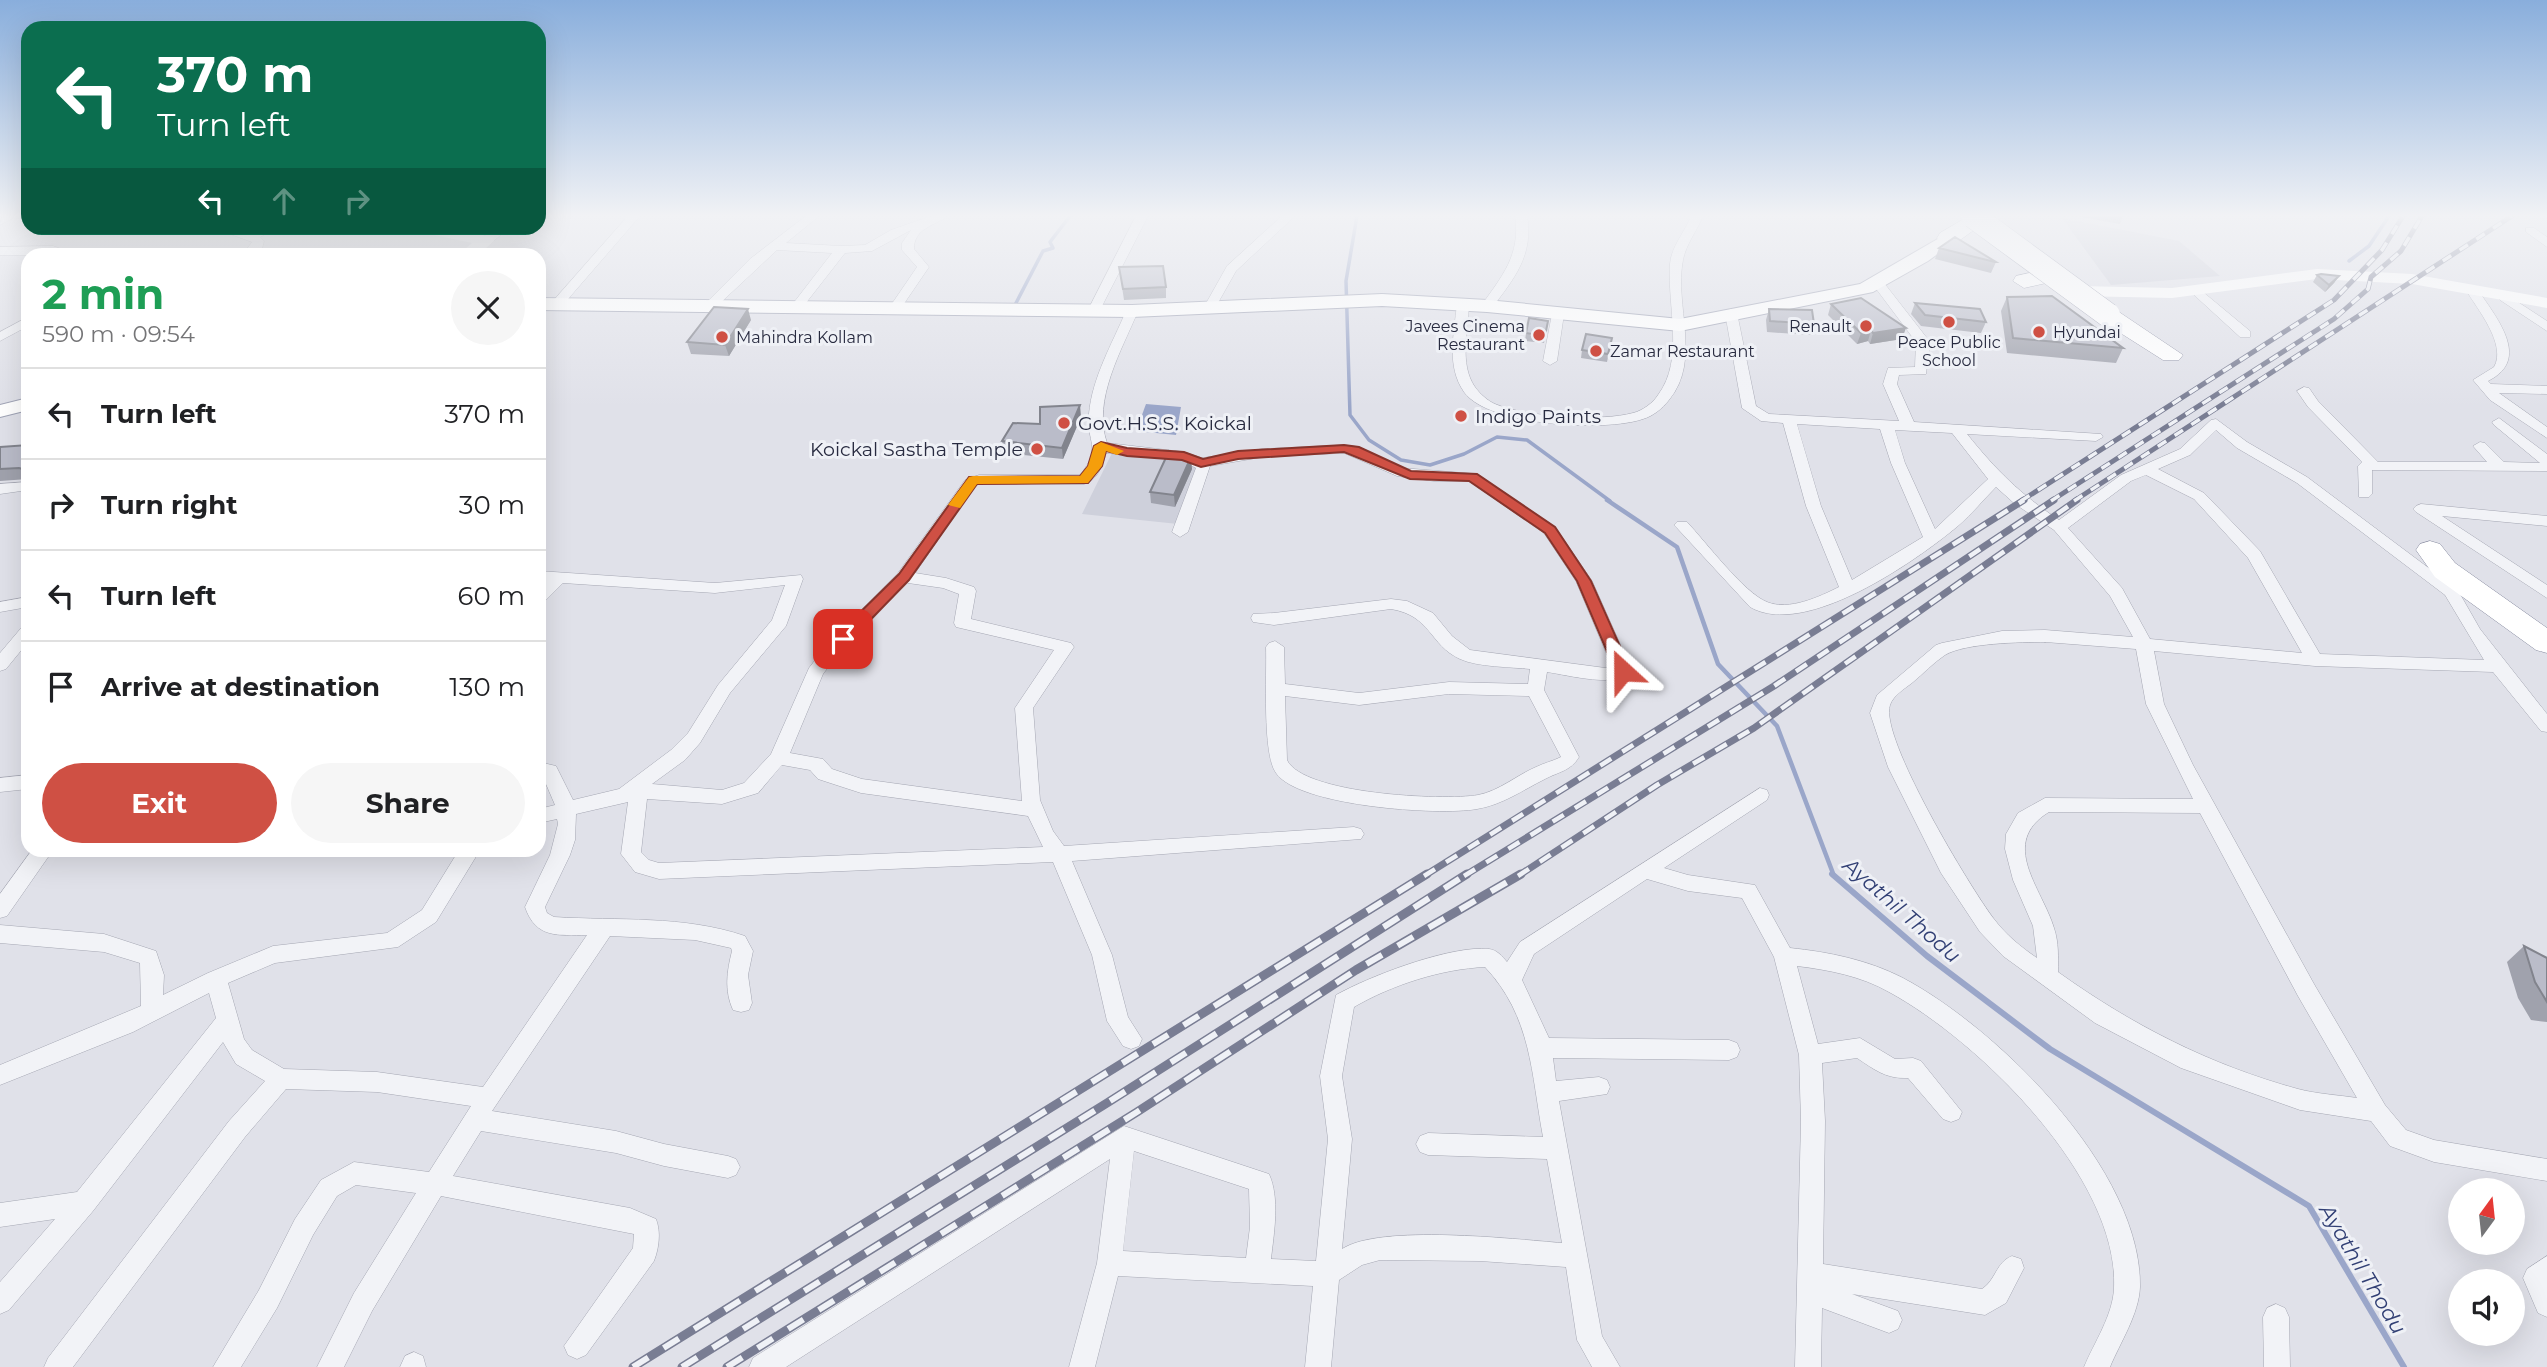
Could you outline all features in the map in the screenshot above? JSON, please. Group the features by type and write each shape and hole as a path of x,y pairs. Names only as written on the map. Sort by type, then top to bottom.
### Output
{"highway":[{"path":"2024,281 2030,280"},
{"path":"2063,280 2108,315 2171,355"},
{"path":"2442,571 2469,568 2547,621"},
{"path":"2442,571 2547,643"}],"main road":[{"path":"548,304 1132,311 1381,300 1488,306 1680,325 1731,313 1852,292 1881,280"},
{"path":"0,411 21,406"}],"street":[{"path":"548,304 572,280"},
{"path":"712,304 738,280"},
{"path":"799,305 818,280"},
{"path":"895,308 914,280"},
{"path":"1094,310 1109,280"},
{"path":"1210,307 1225,280"},
{"path":"1488,306 1505,280"},
{"path":"1463,304 1458,351 1465,380 1478,399 1492,408 1520,415 1608,420 1637,417 1653,408 1666,395 1672,379 1680,325 1677,280"},
{"path":"2078,291 2172,293 2265,280"},
{"path":"2416,280 2547,303"},
{"path":"1877,282 1917,337 1923,341 1920,371 1893,371 1890,384 1908,425"},
{"path":"2472,290 2505,348 2503,365 2497,372 2480,380 2486,388 2547,434"},
{"path":"2197,291 2245,334"},
{"path":"2504,297 2547,327"},
{"path":"546,814 631,794 736,795 751,788 779,758 815,672 832,650 904,577 973,480 1084,480 1095,466 1101,446 1094,422 1099,396 1132,311"},
{"path":"1731,313 1749,408 1766,418 2096,437"},
{"path":"1550,361 1558,314"},
{"path":"0,337 21,325"},
{"path":"2486,388 2547,390"},
{"path":"2304,391 2313,404 2373,465"},
{"path":"1789,420 1798,465 1818,525 1848,589"},
{"path":"2500,422 2547,461"},
{"path":"2059,527 2102,493 2145,468 2185,452 2216,423 2242,445 2302,480 2442,571 2500,666 2547,726"},
{"path":"1886,424 1898,463 1931,538"},
{"path":"1955,428 1996,479 2020,501 2059,527 2116,592 2132,617 2144,644 2155,704 2205,806 2377,1112 2398,1138 2434,1151 2547,1170"},
{"path":"1101,446 1127,452 1184,456 1201,463 1238,455 1344,449 1354,450 1384,466 1410,475 1472,477 1550,530 1584,581 1623,671 1616,675 1466,655 1453,648 1425,612 1409,606 1360,607 1274,619 1259,618"},
{"path":"2480,446 2507,463"},
{"path":"1180,532 1203,468 1201,463"},
{"path":"2364,494 2365,466 2507,463 2547,467"},
{"path":"2145,468 2199,496 2254,555 2315,660"},
{"path":"1682,525 1754,603 1774,611 1803,608 1823,603 1931,538 1996,479"},
{"path":"0,489 21,487"},
{"path":"2547,521 2421,509 2547,593"},
{"path":"546,577 715,588 794,579 780,622 724,689 694,738 631,794"},
{"path":"904,577 946,583 968,591 962,623 991,626 1018,636 1065,646 1024,708 1026,755 1035,810 1045,834 1059,854 1102,955 1118,1021 1131,1039"},
{"path":"546,590 559,578"},
{"path":"0,607 21,603"},
{"path":"2377,1112 2300,1100 2189,1061 2103,1016 2010,950 1987,926 1955,877 1897,768 1879,713 1883,699 1942,649 1986,639 2022,636 2315,660 2500,666"},
{"path":"0,665 21,640"},
{"path":"1275,647 1278,760 1285,772 1314,787 1402,803 1478,802 1544,769 1566,763 1570,757 1535,690 1540,665"},
{"path":"1276,689 1359,699 1449,688 1535,690"},
{"path":"779,758 816,764 825,774 862,786 1035,810"},
{"path":"546,770 563,792 570,817 561,856 535,907 539,918 550,925 695,932 738,942 743,951 737,975 741,1003"},
{"path":"0,785 21,783"},
{"path":"631,794 631,854 642,866 659,871 1059,854 1354,834"},
{"path":"1511,980 1518,960 1527,948 1760,795"},
{"path":"2047,978 2047,938 2022,879 2018,862 2015,834 2024,819 2045,805 2205,806"},
{"path":"0,910 38,857"},
{"path":"0,1075 152,1011 216,979 273,955 391,941 429,916 466,857"},
{"path":"1646,871 1688,883 1748,891 1784,956 1810,1055 1813,1121 1808,1367"},
{"path":"330,1367 363,1302 488,1098 604,928"},
{"path":"0,934 104,943 149,957 153,975 152,1011"},
{"path":"1784,956 1828,960 1897,985 1964,1029 2045,1110 2080,1154 2110,1213 2126,1263 2127,1291 2097,1367"},
{"path":"1318,1367 1340,1139 1331,1076 1344,1002 1357,993 1406,975 1477,958 1490,958 1511,980 1529,1015 1541,1048 1546,1092 1590,1340 1607,1367"},
{"path":"216,979 234,1043 244,1057 281,1079 377,1082 488,1098"},
{"path":"0,1301 84,1203 228,1019"},
{"path":"1541,1048 1729,1050"},
{"path":"1810,1055 1860,1048 1892,1069 1913,1068 1951,1111"},
{"path":"57,1367 237,1129 281,1079"},
{"path":"1546,1092 1599,1087"},
{"path":"475,1119 616,1142 664,1155 728,1167"},
{"path":"1124,1137 1261,1182 1262,1227 1257,1272"},
{"path":"1082,1367 1109,1263 1124,1137"},
{"path":"762,1367 1124,1137"},
{"path":"1428,1144 1556,1148"},
{"path":"226,1367 268,1299 304,1227 329,1188 355,1173 436,1184 630,1220 648,1227 645,1252 577,1346"},
{"path":"0,1215 84,1203"},
{"path":"1109,1263 1326,1274 1356,1254 1380,1248 1480,1249 1577,1256"},
{"path":"1809,1282 1985,1302 1997,1294 2012,1268"},
{"path":"2547,1268 2536,1278 2540,1293 2547,1304"},
{"path":"1809,1282 1889,1320"},
{"path":"2276,1317 2277,1367"}],"shaded area":[{"path":"2107,280 2174,280 2111,285"},
{"path":"1112,453 1186,458 1198,463 1178,524 1082,514"}],"water":[{"path":"1146,404 1181,407 1176,435 1136,431"}],"building":[{"path":"1121,280 1165,280 1166,287 1123,289"},
{"path":"2323,280 2335,280 2329,285"},
{"path":"2052,296 2123,348 2013,338 2007,297"},
{"path":"1861,298 1906,328 1861,333 1831,304"},
{"path":"1915,303 1980,309 1986,322 1925,315"},
{"path":"714,307 748,309 725,345 687,342"},
{"path":"1769,309 1812,310 1814,324 1770,321"},
{"path":"1529,318 1548,321 1545,336 1526,333"},
{"path":"1586,334 1612,338 1608,354 1582,350"},
{"path":"1080,405 1062,448 1002,441 1013,423 1040,424 1040,407"},
{"path":"21,446 21,469 0,469 0,447"},
{"path":"1169,451 1191,457 1174,495 1150,492"},
{"path":"2524,946 2547,958 2547,1002 2535,982"}],"waterway":[{"path":"1015,305 1028,280"},
{"name":"Ayathil Thodu","path":"1346,280 1350,415 1369,440 1401,460 1430,465 1464,454 1497,437 1527,440 1610,501"},
{"name":"Ayathil Thodu","path":"1607,500 1677,547 1718,664 1777,726 1834,876"},
{"name":"Ayathil Thodu","path":"1834,876 1927,956 2050,1049 2309,1206 2404,1367"}],"railway":[{"path":"2021,501 2334,300 2353,280"},
{"path":"2051,501 2334,319 2368,289 2370,280"},
{"path":"2074,501 2414,280"},
{"path":"1424,876 2024,500"},
{"path":"1464,876 1774,686 2054,500"},
{"path":"1518,876 1657,785 1754,728 2077,500"},
{"path":"633,1367 1427,874"},
{"path":"682,1367 1107,1103 1467,874"},
{"path":"727,1367 1137,1112 1356,970 1521,874"}],"slow traffic":[{"path":"955,505 973,480 1084,480 1095,466 1101,446 1117,451"}],"place":[{"name":"Peace Public School","path":"1949,322"},
{"name":"Renault","path":"1866,326"},
{"name":"Hyundai","path":"2039,332"},
{"name":"Javees Cinema Restaurant","path":"1539,335"},
{"name":"Mahindra Kollam","path":"722,337"},
{"name":"Zamar Restaurant","path":"1596,351"},
{"name":"Indigo Paints","path":"1461,416"},
{"name":"Govt.H.S.S. Koickal","path":"1064,423"},
{"name":"Koickal Sastha Temple","path":"1037,449"}],"route":[{"path":"843,639 904,577 973,480 1084,480 1095,466 1101,446 1110,450 1191,457 1201,463 1238,455 1344,449 1354,450 1397,472 1410,475 1472,477 1476,483 1506,499 1550,530 1584,581 1607,628 1611,647 1622,662 1623,671"}]}
